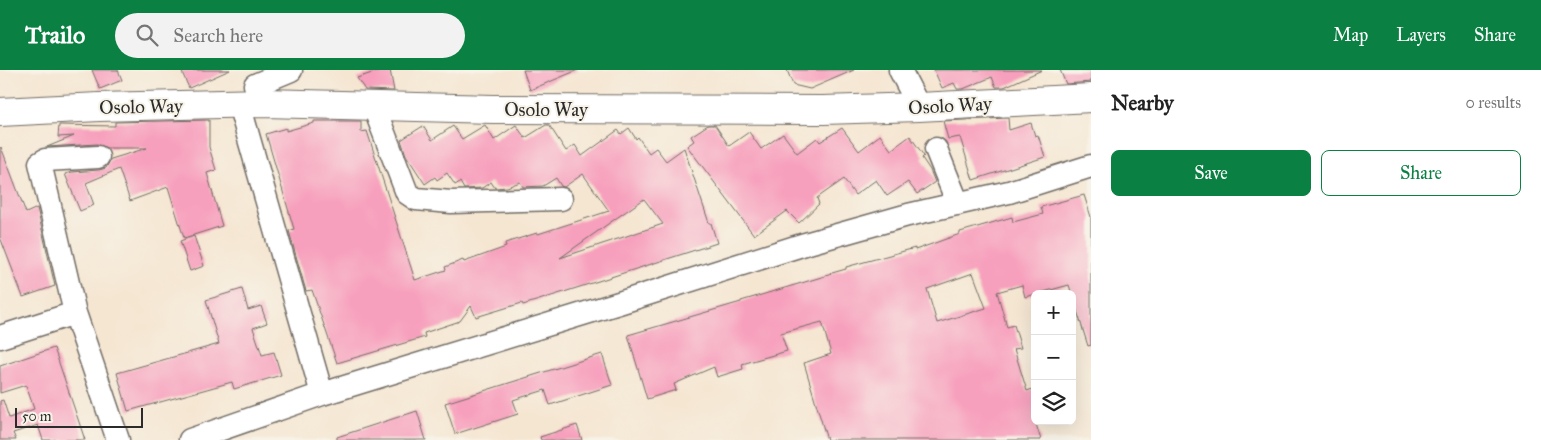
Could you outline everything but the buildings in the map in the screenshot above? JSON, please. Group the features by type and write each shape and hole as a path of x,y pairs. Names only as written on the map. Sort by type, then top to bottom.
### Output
{"main road":[{"name":"Osolo Way","path":"0,112 99,107 252,91 374,107 814,110 919,107 1091,98"}],"street":[{"path":"291,70 252,91 322,394"},
{"path":"900,70 919,107"},
{"path":"374,107 407,193 416,199 451,202 561,198"},
{"path":"936,149 958,204"},
{"path":"98,157 45,160 40,164 75,313 118,440"},
{"path":"190,440 322,394 805,244 908,215 1009,192 1091,166"},
{"path":"0,337 75,313"}]}
